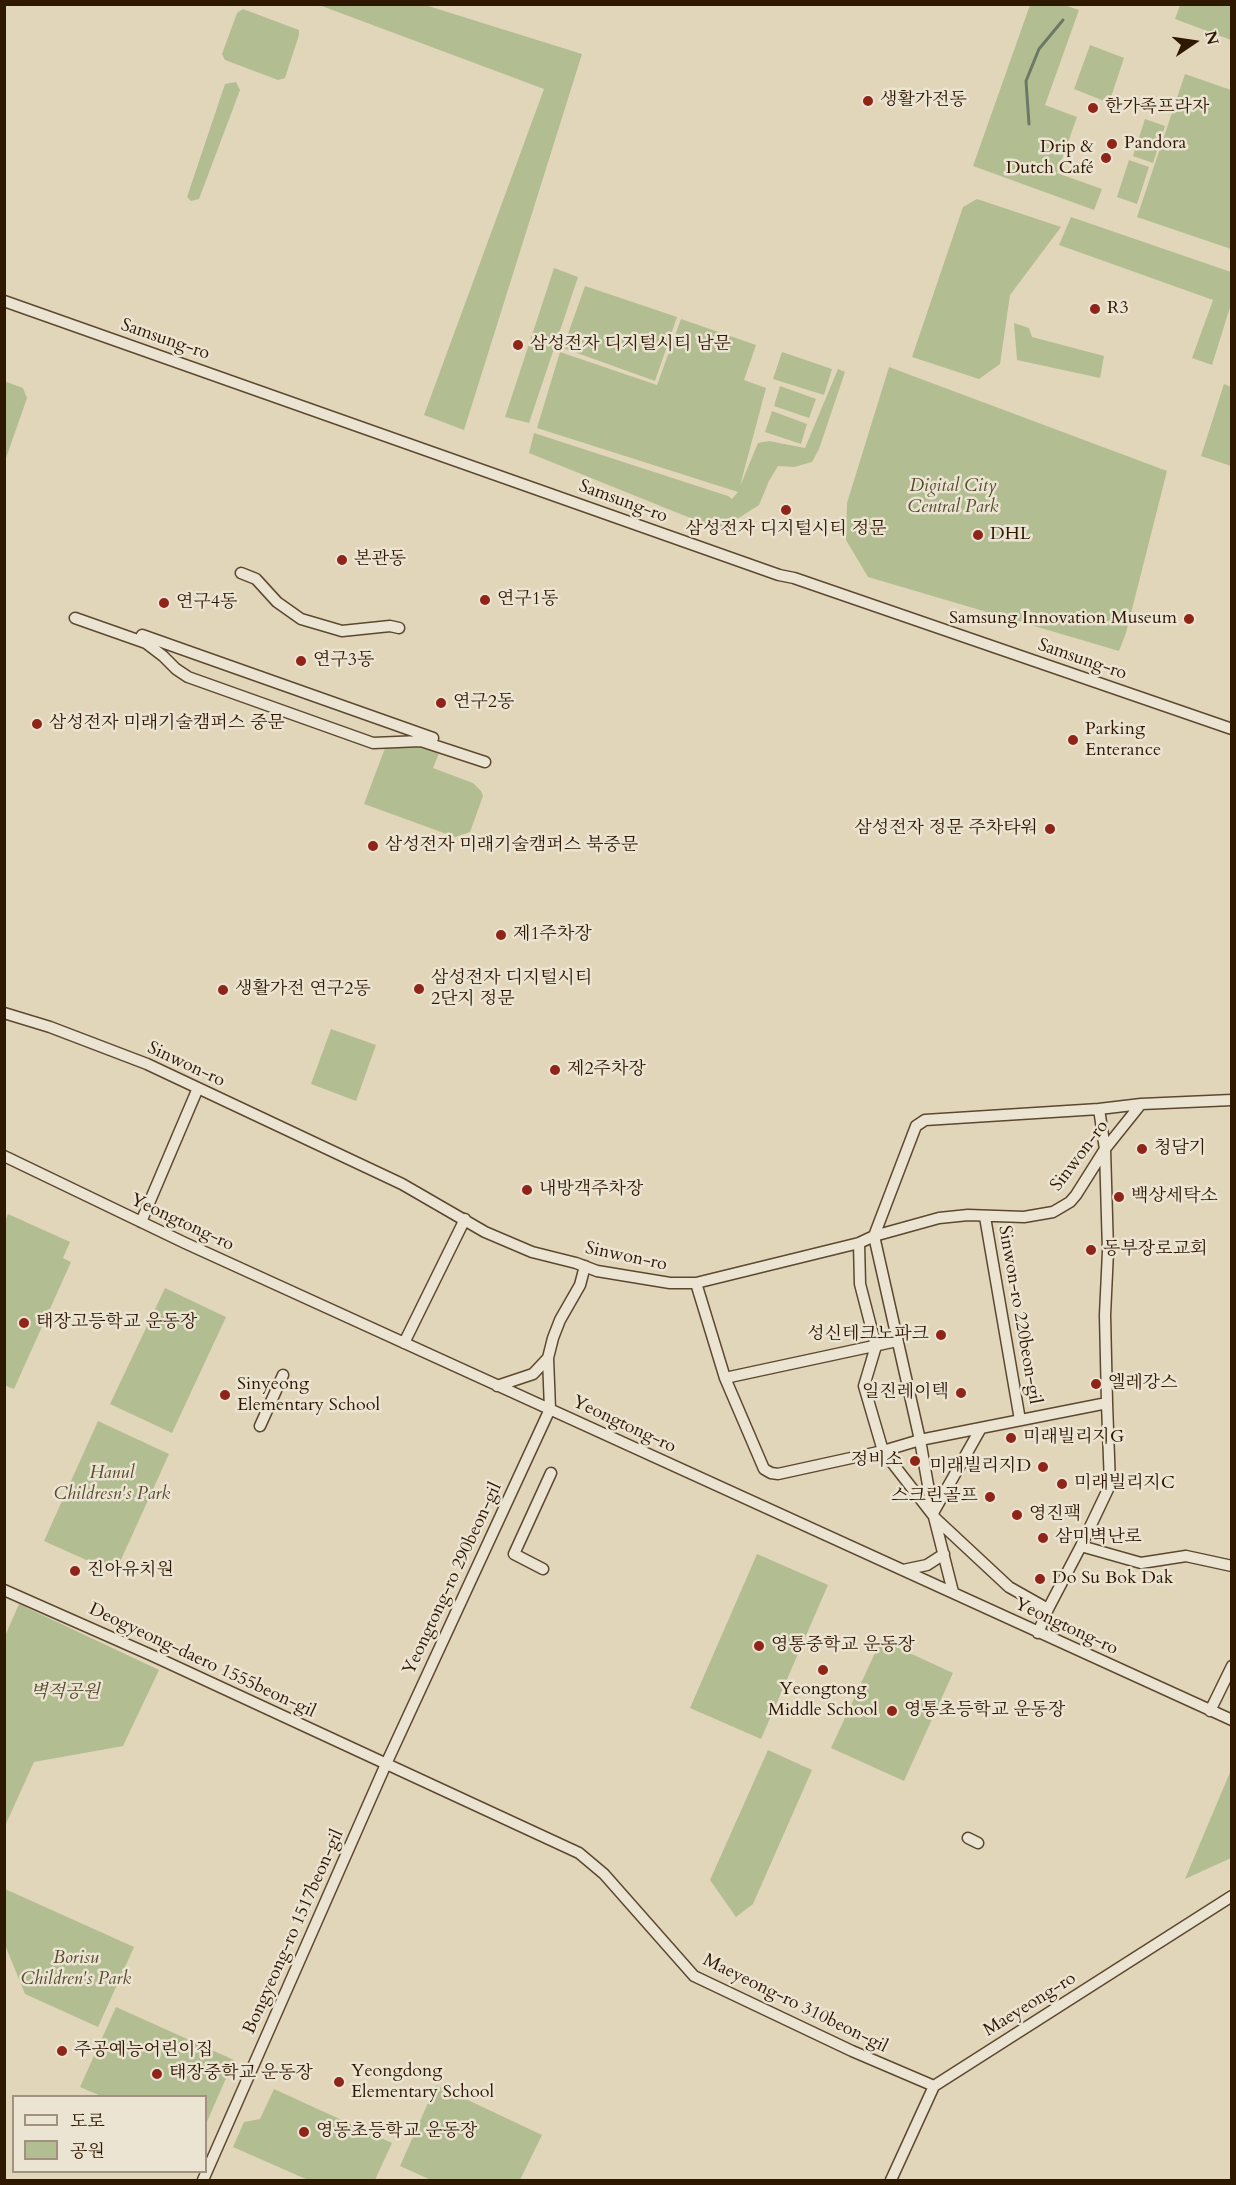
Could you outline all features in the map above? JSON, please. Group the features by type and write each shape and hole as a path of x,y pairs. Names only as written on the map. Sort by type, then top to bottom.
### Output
{"street":[{"name":"Samsung-ro","path":"4,301 779,575 794,578 1232,729"},
{"path":"241,573 256,579 277,602 301,619 342,632 390,626 399,628"},
{"path":"76,615 486,760 421,741 373,743 179,672 146,643 76,615"},
{"name":"Sinwon-ro","path":"4,1013 50,1027 136,1060 198,1088 402,1184 485,1233 532,1252 597,1270 670,1283 696,1283 859,1244 874,1236 939,1218 968,1215 1033,1216 1061,1209 1076,1195 1105,1149 1141,1104"},
{"path":"141,1222 198,1088"},
{"path":"953,1592 874,1236 916,1126 925,1120 1099,1109 1141,1104 1232,1100"},
{"path":"1038,1634 1048,1609 1110,1485 1105,1315 1108,1251 1105,1149 1099,1109"},
{"name":"Yeongtong-ro","path":"4,1156 141,1222 497,1386 953,1592 1038,1634 1232,1720"},
{"name":"Sinwon-ro 220beon-gil","path":"985,1216 1020,1420"},
{"path":"404,1343 465,1220"},
{"path":"859,1244 860,1284 876,1346 864,1386 883,1451 935,1516 1009,1587 1048,1609"},
{"path":"550,1409 548,1358 556,1329 580,1285 585,1266"},
{"path":"696,1283 725,1378 764,1469 771,1473 778,1474 883,1451 920,1440 1107,1403"},
{"path":"725,1378 897,1341"},
{"path":"497,1386 533,1374 548,1358"},
{"path":"260,1426 283,1375"},
{"name":"Yeongtong-ro 290beon-gil","path":"386,1764 550,1409"},
{"path":"935,1516 981,1428"},
{"path":"543,1569 514,1554 551,1473"},
{"path":"1081,1546 1141,1563 1186,1556 1232,1566"},
{"path":"901,1570 927,1565 944,1554"},
{"name":"Deogyeong-daero 1555beon-gil","path":"4,1590 386,1764"},
{"path":"1210,1711 1232,1666"},
{"name":"Maeyeong-ro 310beon-gil","path":"386,1764 579,1853 604,1874 694,1976 852,2051 934,2086"},
{"name":"Bongyeong-ro 1517beon-gil","path":"207,2172 386,1764"},
{"name":"Maeyeong-ro","path":"934,2086 1232,1896"},
{"path":"891,2181 934,2086"}],"green space":[{"path":"319,5 425,5 582,54 464,430 424,415 544,89"},
{"path":"1030,5 1064,5 1079,10 1045,105 1077,117 1057,173 1102,189 1094,210 973,166"},
{"path":"1180,5 1231,5 1231,40 1175,19"},
{"path":"243,9 299,30 285,78 278,80 225,60 222,54 237,13"},
{"path":"1090,45 1124,58 1109,103 1074,89"},
{"path":"1185,74 1231,90 1231,249 1137,217"},
{"path":"236,82 240,90 199,199 191,201 187,197 225,84"},
{"path":"1145,119 1165,126 1153,163 1133,156"},
{"path":"1129,160 1149,167 1137,204 1117,197"},
{"path":"977,199 1061,227 1010,295 1000,364 979,379 912,357 963,207"},
{"name":"R3","path":"1071,217 1231,272 1231,304 1212,365 1192,358 1213,300 1059,245"},
{"path":"554,268 578,277 529,423 505,417"},
{"path":"585,286 677,317 655,381 563,348"},
{"path":"681,319 756,345 744,380 766,388 740,486 758,443 769,441 805,448 838,369 845,372 819,449 812,462 794,467 778,466 759,505 720,530 529,453 534,433 732,499 738,492 537,428 560,352 657,385"},
{"name":"R3","path":"1014,323 1029,328 1032,337 1104,356 1100,378 1017,360"},
{"path":"782,352 832,369 824,395 773,379"},
{"name":"Digital City Central Park","path":"889,367 1167,471 1126,633 1119,651 868,577 846,540 847,503"},
{"path":"4,381 23,388 27,398 5,461"},
{"path":"1224,384 1231,387 1231,466 1201,456"},
{"path":"780,386 816,399 809,418 774,406"},
{"path":"772,411 807,424 801,444 765,432"},
{"path":"417,744 440,751 433,768 473,783 481,791 483,796 470,832 455,837 364,804 385,748"},
{"path":"331,1029 376,1045 356,1101 311,1084"},
{"name":"태장고등학교 운동장","path":"8,1214 70,1242 63,1258 71,1262 14,1389 4,1385 4,1223"},
{"path":"165,1288 226,1317 172,1433 110,1404"},
{"name":"Hanul Childresn's Park","path":"98,1421 169,1454 115,1573 44,1541"},
{"name":"영통중학교 운동장","path":"757,1554 828,1585 761,1739 690,1708"},
{"name":"벽적공원","path":"19,1604 159,1670 123,1746 34,1762 5,1826 5,1636"},
{"name":"영통초등학교 운동장","path":"881,1640 953,1673 904,1781 831,1748"},
{"path":"768,1750 812,1770 753,1904 736,1917 710,1880"},
{"path":"1231,1770 1231,1858 1185,1879"},
{"name":"Borisu Children's Park","path":"5,1889 134,1947 98,2027 25,1994 5,1945"},
{"name":"태장중학교 운동장","path":"116,2007 234,2060 207,2122 207,2095 99,2095 80,2087"},
{"path":"436,2085 542,2135 520,2180 431,2180 400,2166"},
{"name":"영동초등학교 운동장","path":"274,2089 392,2143 375,2180 308,2180 233,2147 244,2122 260,2119"}],"waterway":[{"path":"1029,124 1026,81 1039,49 1063,20"}],"place":[{"name":"생활가전동","path":"868,101"},
{"name":"한가족프라자","path":"1093,108"},
{"name":"Pandora","path":"1112,144"},
{"name":"Drip & Dutch Café","path":"1106,158"},
{"name":"R3","path":"1095,309"},
{"name":"삼성전자 디지털시티 남문","path":"518,345"},
{"name":"삼성전자 디지털시티 정문","path":"786,510"},
{"name":"DHL","path":"978,535"},
{"name":"본관동","path":"342,560"},
{"name":"연구1동","path":"485,600"},
{"name":"연구4동","path":"164,603"},
{"name":"Samsung Innovation Museum","path":"1189,619"},
{"name":"연구3동","path":"301,661"},
{"name":"연구2동","path":"441,703"},
{"name":"삼성전자 미래기술캠퍼스 중문","path":"37,724"},
{"name":"Parking Enterance","path":"1073,740"},
{"name":"삼성전자 정문 주차타워","path":"1050,829"},
{"name":"삼성전자 미래기술캠퍼스 북중문","path":"373,846"},
{"name":"제1주차장","path":"501,935"},
{"name":"삼성전자 디지털시티 2단지 정문","path":"419,989"},
{"name":"생활가전 연구2동","path":"223,990"},
{"name":"제2주차장","path":"555,1070"},
{"name":"청담기","path":"1142,1149"},
{"name":"내방객주차장","path":"527,1190"},
{"name":"백상세탁소","path":"1119,1197"},
{"name":"동부장로교회","path":"1091,1250"},
{"name":"태장고등학교 운동장","path":"24,1323"},
{"name":"성신테크노파크","path":"941,1335"},
{"name":"엘레강스","path":"1096,1384"},
{"name":"일진레이텍","path":"961,1393"},
{"name":"Sinyeong Elementary School","path":"225,1395"},
{"name":"미래빌리지G","path":"1011,1438"},
{"name":"정비소","path":"915,1461"},
{"name":"미래빌리지D","path":"1043,1467"},
{"name":"미래빌리지C","path":"1062,1484"},
{"name":"스크린골프","path":"990,1497"},
{"name":"영진팩","path":"1017,1515"},
{"name":"삼미벽난로","path":"1043,1538"},
{"name":"진아유치원","path":"75,1571"},
{"name":"Do Su Bok Dak","path":"1040,1579"},
{"name":"영통중학교 운동장","path":"759,1646"},
{"name":"Yeongtong Middle School","path":"823,1670"},
{"name":"영통초등학교 운동장","path":"892,1711"},
{"name":"주공예능어린이집","path":"62,2051"},
{"name":"태장중학교 운동장","path":"157,2074"},
{"name":"Yeongdong Elementary School","path":"339,2082"},
{"name":"영동초등학교 운동장","path":"304,2132"}]}
